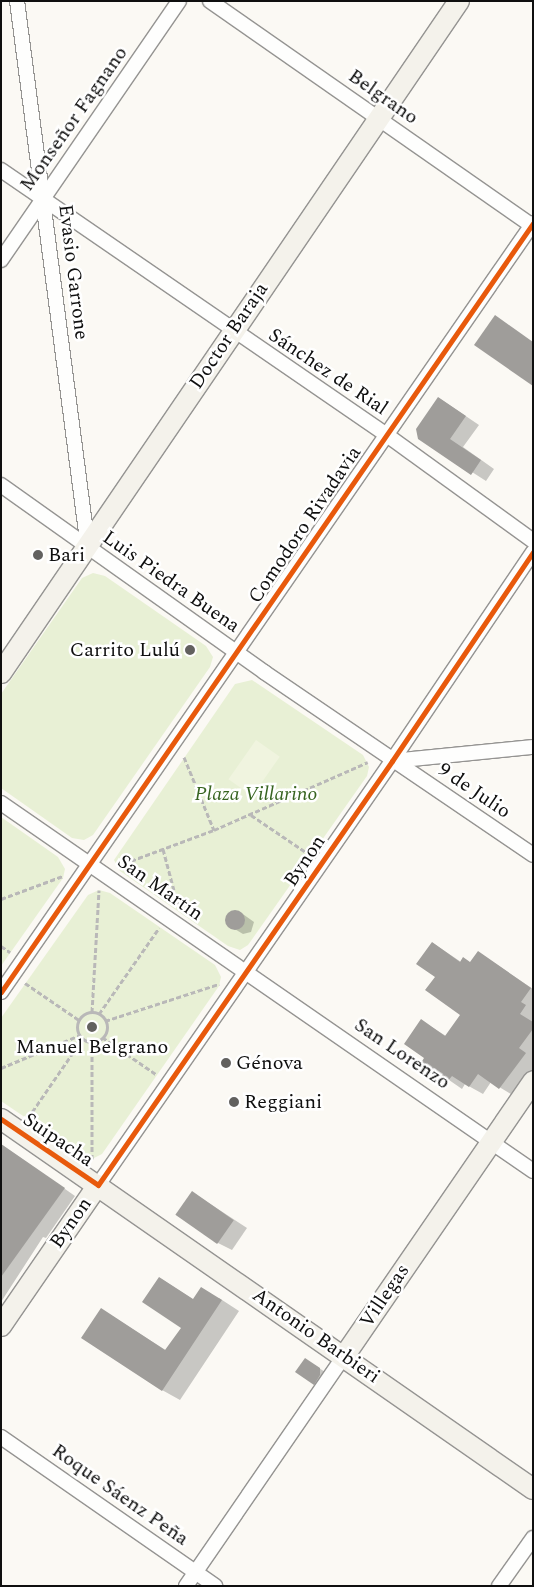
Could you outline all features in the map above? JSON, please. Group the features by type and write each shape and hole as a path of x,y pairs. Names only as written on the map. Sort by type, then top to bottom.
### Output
{"street":[{"name":"Evasio Garrone","path":"17,1 88,548"},
{"name":"Monseñor Fagnano","path":"1,260 179,1"},
{"name":"Belgrano","path":"210,1 532,224"},
{"name":"Doctor Baraja","path":"1,673 88,548 232,331 459,1"},
{"name":"Sánchez de Rial","path":"1,170 232,331 384,433 533,541"},
{"name":"Comodoro Rivadavia","path":"1,992 237,654 384,433 532,224"},
{"name":"Luis Piedra Buena","path":"1,485 237,654 392,761"},
{"name":"Bynon","path":"1,1326 392,761 533,552"},
{"path":"392,761 533,747"},
{"name":"9 de Julio","path":"392,761 533,855"},
{"name":"San Martín","path":"1,803 246,973"},
{"name":"San Lorenzo","path":"246,973 492,1140 533,1171"},
{"name":"Villegas","path":"186,1586 533,1081"},
{"name":"Suipacha","path":"1,1119 98,1185"},
{"name":"Antonio Barbieri","path":"98,1185 345,1355 533,1489"},
{"name":"Roque Sáenz Peña","path":"1,1438 215,1586"},
{"path":"499,1586 533,1538"}],"path":[{"path":"184,757 214,830"},
{"path":"116,866 214,830 368,762"},
{"path":"250,814 311,856"},
{"path":"163,849 180,913"},
{"path":"1,898 64,875"},
{"path":"92,1012 99,890"},
{"path":"99,1014 159,927"},
{"path":"1,946 11,953"},
{"path":"25,983 79,1020"},
{"path":"105,1022 220,984"},
{"path":"79,1020 92,1012 99,1014 105,1022 102,1036"},
{"path":"79,1020 80,1035 83,1038 92,1041 102,1036"},
{"path":"1,1068 80,1035"},
{"path":"102,1036 157,1075"},
{"path":"27,1119 83,1038"},
{"path":"92,1041 92,1159"}],"green space":[{"name":"Plaza Villarino","path":"93,573 105,576 206,646 213,657 210,667 93,835 84,840 72,838 1,788 1,694 82,578"},
{"name":"Plaza Villarino","path":"252,680 363,755 369,767 367,776 248,945 240,950 228,946 120,871 114,860 235,684"},
{"path":"256,740 280,757 252,796 228,779"},
{"path":"1,817 58,857 65,869 63,878 1,966"},
{"path":"99,890 110,893 215,965 221,977 219,986 102,1154 92,1159 82,1156 1,1101 1,1018 88,895"}],"building":[{"path":"495,315 533,342 533,386 474,345"},
{"path":"438,397 466,416 450,439 481,460 471,475 418,439 416,429"},
{"path":"235,910 242,913 245,920 242,927 235,930 228,927 225,920 228,913"},
{"path":"432,942 460,962 463,957 470,962 478,951 531,988 521,1002 526,1005 520,1014 533,1022 533,1029 519,1048 526,1053 499,1089 478,1074 469,1087 452,1076 447,1082 421,1063 424,1058 404,1044 421,1019 445,1036 460,1015 425,990 435,977 416,964"},
{"path":"1,1144 65,1188 1,1277"},
{"path":"192,1191 234,1220 217,1244 175,1215"},
{"path":"159,1277 193,1299 201,1287 222,1300 162,1391 81,1338 101,1308 165,1350 181,1328 142,1302"},
{"path":"305,1358 320,1368 320,1375 314,1385 295,1372"}],"cycle path":[{"path":"1,992 533,223"},
{"path":"1,1119 98,1185 392,761 533,552"}],"place":[{"name":"Bari","path":"38,555"},
{"name":"Carrito Lulú","path":"190,650"},
{"name":"Manuel Belgrano","path":"92,1027"},
{"name":"Génova","path":"226,1063"},
{"name":"Reggiani","path":"234,1102"}]}
